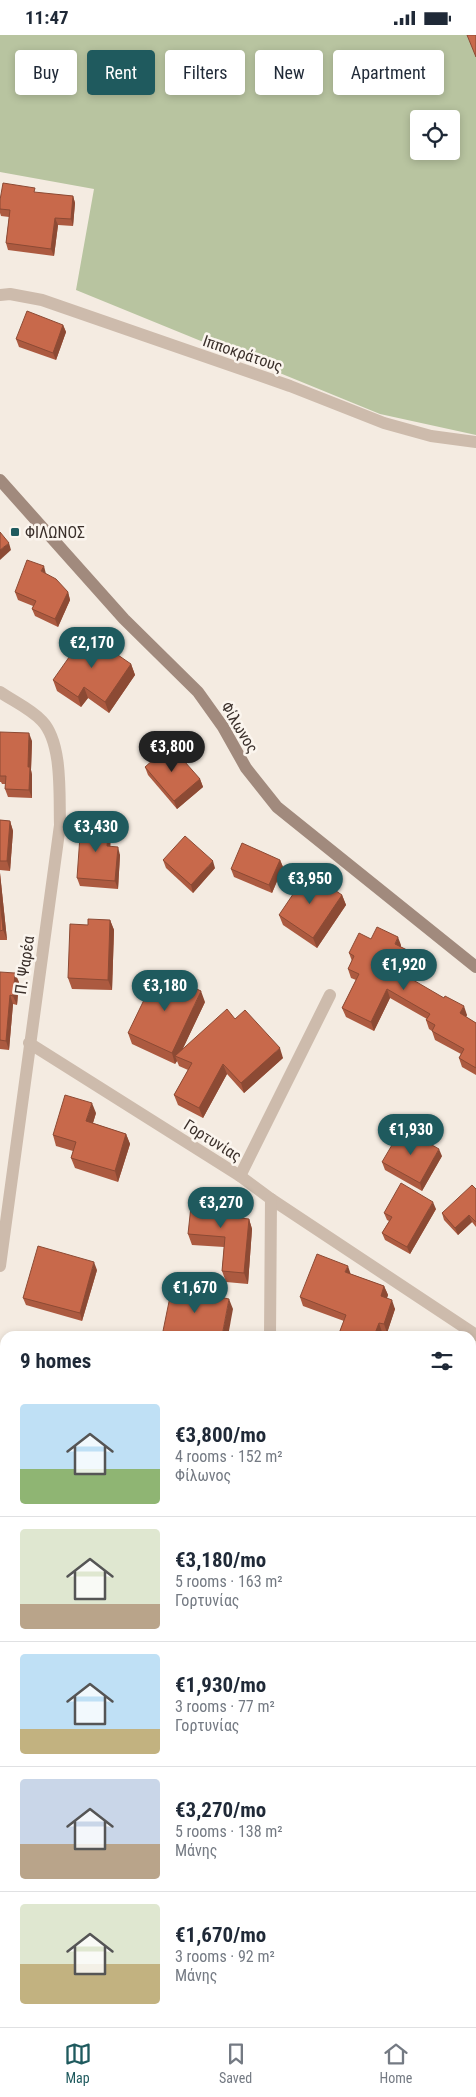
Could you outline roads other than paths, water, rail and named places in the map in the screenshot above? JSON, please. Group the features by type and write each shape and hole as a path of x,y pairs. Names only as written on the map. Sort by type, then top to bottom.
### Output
{"main road":[{"name":"Φίλωνος","path":"0,479 124,619 198,693 223,727 246,768 277,807 476,967"}],"street":[{"name":"Ιπποκράτους","path":"0,295 10,294 42,300 281,383 384,423 430,435 476,442"},
{"name":"Π. Ψαρέα","path":"0,692 42,721 53,739 59,778 60,825 0,1266"},
{"path":"240,1176 330,995"},
{"name":"Γορτυνίας","path":"29,1043 240,1176 271,1199 470,1331"},
{"path":"270,1331 271,1199"}],"place":[{"name":"ΦΙΛΩΝΟΣ","path":"15,532"}]}
